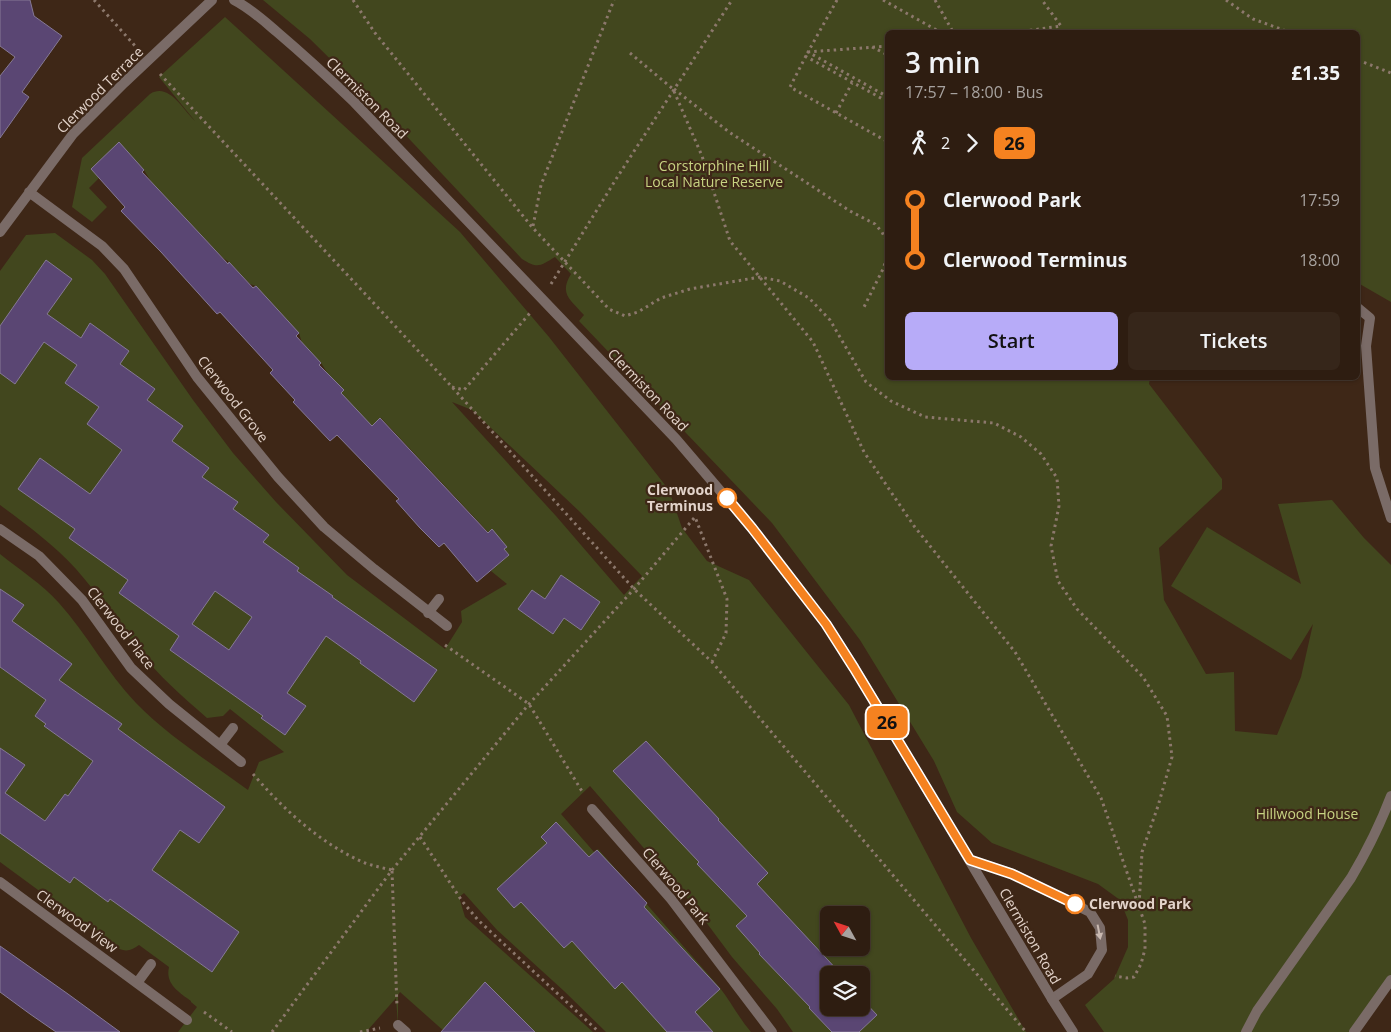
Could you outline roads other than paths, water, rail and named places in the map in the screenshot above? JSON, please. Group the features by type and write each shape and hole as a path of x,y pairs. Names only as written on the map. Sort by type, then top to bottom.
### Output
{"street":[{"name":"Clerwood Terrace","path":"0,232 73,134 212,0"},
{"name":"Clermiston Road","path":"234,0 262,20 308,59 354,102 676,439 752,528 826,624 1073,1032"},
{"name":"Clerwood Grove","path":"29,192 102,246 124,270 197,377 278,477 324,527 428,613 447,626"},
{"path":"1360,310 1370,318 1366,346 1376,468 1391,518"},
{"name":"Clerwood Place","path":"0,528 39,556 82,600 131,668 169,704 241,762"},
{"path":"428,613 439,599"},
{"path":"220,745 233,728"},
{"path":"1246,1032 1257,1011 1356,871 1373,840 1391,796"},
{"name":"Clerwood Park","path":"592,809 671,899 772,1032"},
{"name":"Clermiston Road","path":"970,860 1012,874 1090,912 1100,928 1102,950 1088,974 1052,999"},
{"name":"Clerwood View","path":"0,882 187,1020"},
{"path":"137,983 151,964"},
{"path":"1354,1032 1391,980"}],"place":[{"name":"Clerwood Terminus","path":"727,498"},
{"name":"Clerwood Park","path":"1075,904"}],"park label":[{"name":"Corstorphine Hill Local Nature Reserve","path":"714,174"},
{"name":"Hillwood House","path":"1307,814"}]}
